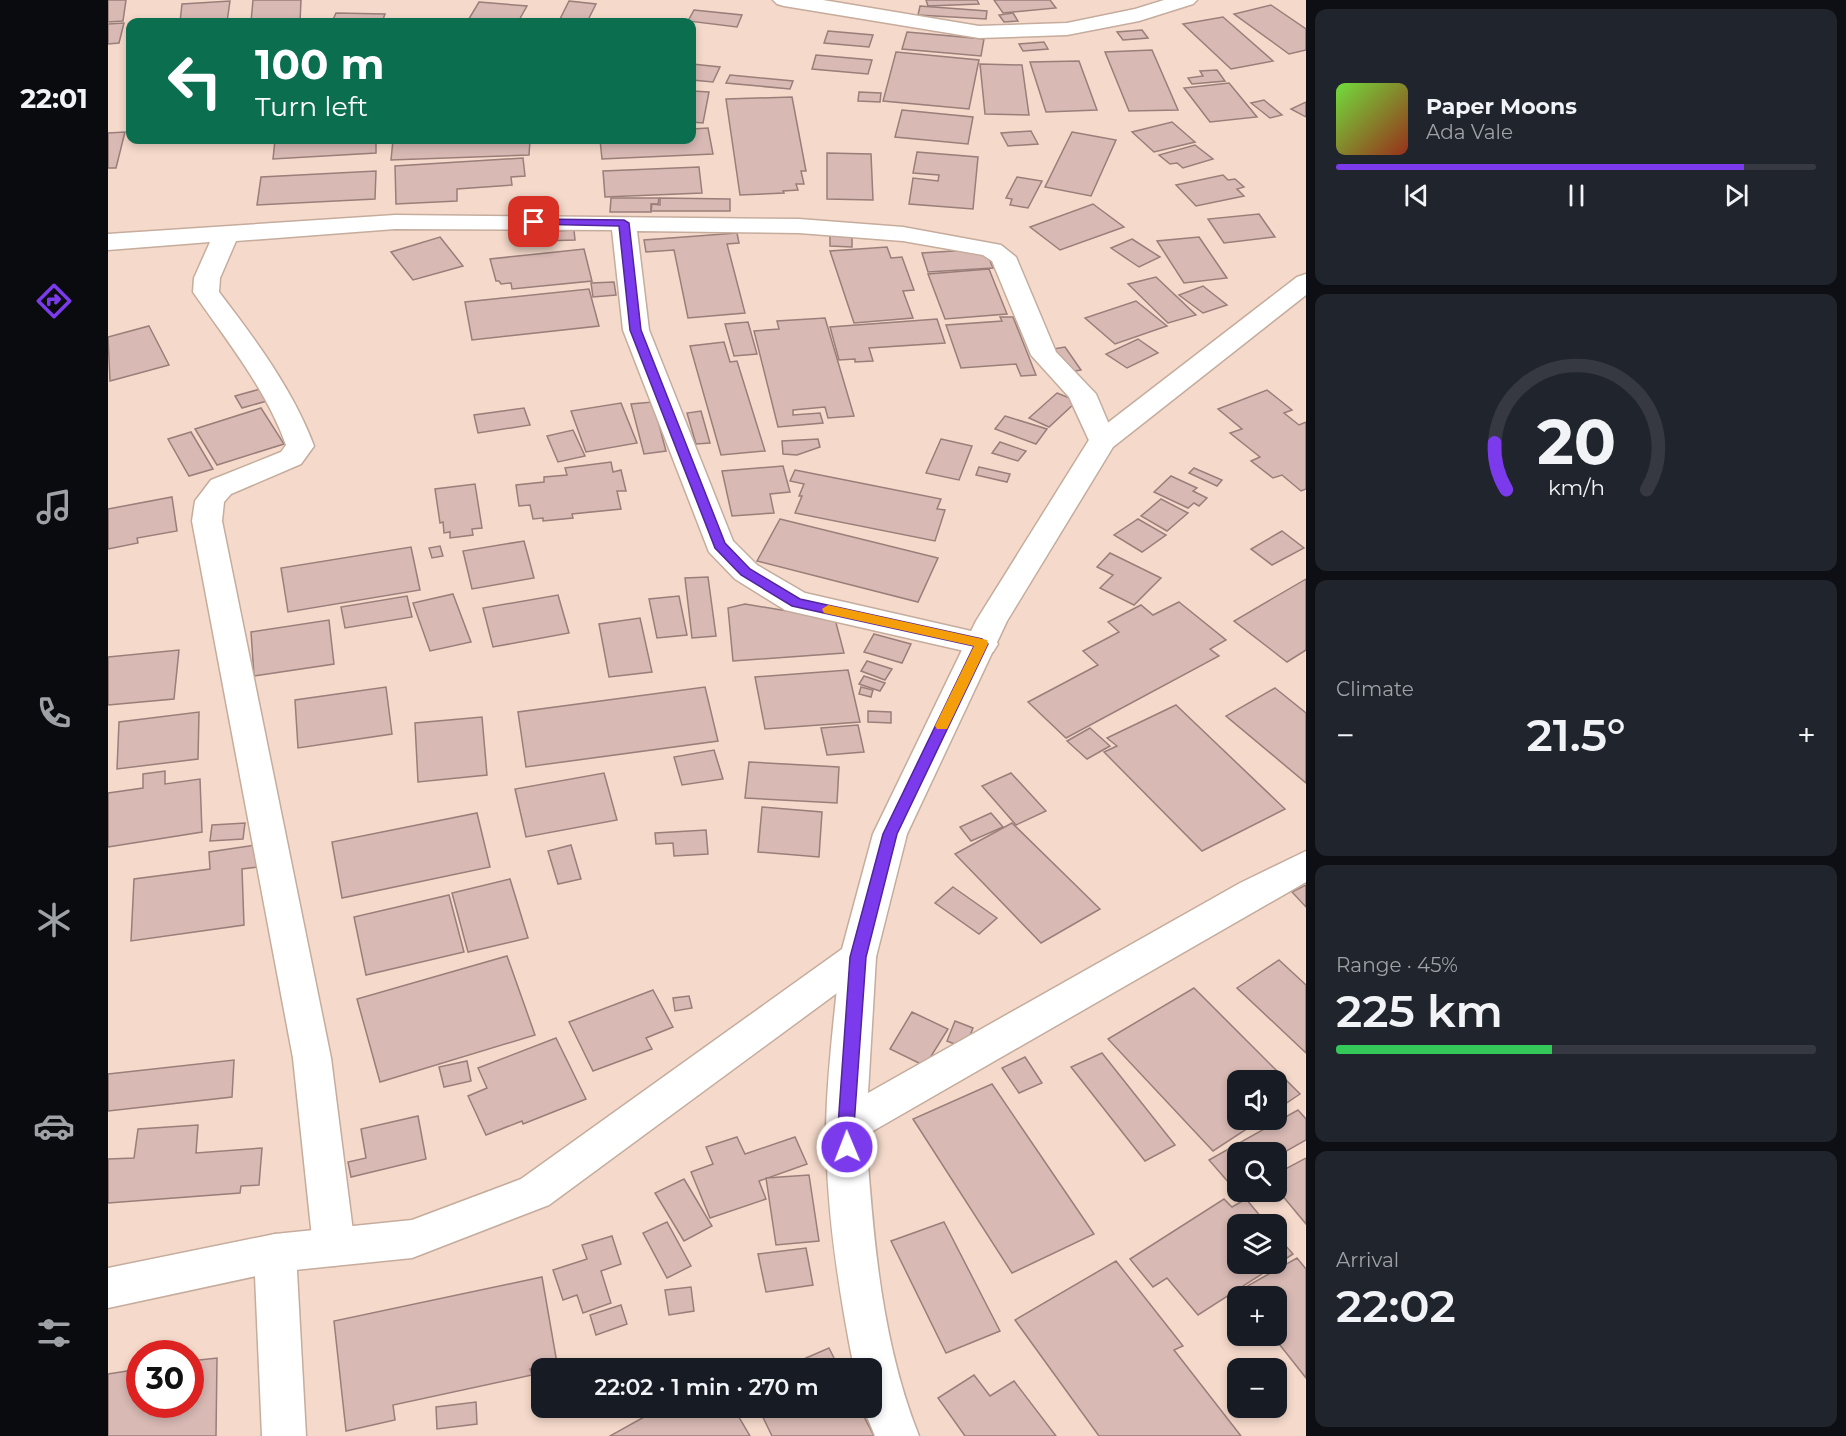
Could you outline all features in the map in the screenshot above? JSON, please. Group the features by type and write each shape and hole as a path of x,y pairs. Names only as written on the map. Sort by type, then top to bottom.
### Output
{"street":[{"path":"783,0 886,9 980,32 1067,29 1139,15 1186,0"},
{"path":"108,242 395,222 799,226 942,239 992,250 1003,257 1044,355 1082,394 1102,441"},
{"path":"624,223 636,330 720,545 746,572 796,602 982,644"},
{"path":"226,234 207,278 206,292 242,339 292,424 300,446 291,458 221,487 210,501 207,521 312,1058 334,1247"},
{"path":"897,1436 883,1401 859,1287 852,1230 846,1126 858,957 890,834 992,621 1102,441 1306,282"},
{"path":"846,1126 1253,893 1306,865"},
{"path":"108,1288 274,1253 412,1239 535,1192 858,957"},
{"path":"274,1253 284,1436"}],"building":[{"path":"108,0 126,0 123,21 108,22"},
{"path":"253,0 301,0 300,18 251,18"},
{"path":"926,0 977,0 979,4 928,6"},
{"path":"994,0 1050,0 1056,8 1003,13"},
{"path":"230,1 228,18 180,18 182,4"},
{"path":"569,1 596,4 589,18 560,18"},
{"path":"479,2 527,6 520,18 469,18"},
{"path":"1271,5 1306,29 1306,50 1289,54 1234,14"},
{"path":"920,6 987,11 986,19 918,15"},
{"path":"694,10 742,15 737,27 696,22 696,18 690,18"},
{"path":"336,13 385,14 384,18 334,18"},
{"path":"1013,13 1018,21 1004,22 999,15"},
{"path":"1223,17 1273,61 1231,69 1183,24"},
{"path":"124,23 119,43 108,44 108,24"},
{"path":"1142,30 1148,38 1123,40 1117,32"},
{"path":"828,31 873,35 869,47 824,43"},
{"path":"907,32 984,39 981,56 902,49"},
{"path":"1044,42 1048,49 1023,51 1019,44"},
{"path":"1152,50 1178,110 1129,111 1105,52"},
{"path":"896,52 979,60 969,109 883,101"},
{"path":"816,55 872,60 868,74 812,69"},
{"path":"1079,61 1097,110 1046,112 1030,62"},
{"path":"696,64 720,67 713,82 696,80"},
{"path":"980,64 1022,65 1029,115 985,114"},
{"path":"1217,70 1225,81 1192,84 1188,78 1203,76 1200,71"},
{"path":"730,75 793,81 790,89 726,83"},
{"path":"1229,83 1257,117 1210,122 1184,88"},
{"path":"696,91 709,92 703,123 696,122"},
{"path":"859,92 881,93 880,102 858,101"},
{"path":"792,97 806,171 801,171 804,184 796,184 798,190 783,191 784,193 740,195 726,99"},
{"path":"1264,100 1282,115 1270,118 1251,103"},
{"path":"1306,102 1306,117 1291,109"},
{"path":"902,110 973,117 968,144 895,137"},
{"path":"1172,122 1195,142 1154,152 1132,132"},
{"path":"708,128 713,154 602,159 600,144 696,144 696,129"},
{"path":"1031,131 1038,144 1008,146 1001,133"},
{"path":"125,132 116,168 108,168 108,133"},
{"path":"1072,132 1116,140 1091,196 1045,187"},
{"path":"275,144 376,144 376,153 273,159"},
{"path":"393,144 530,144 529,155 391,160"},
{"path":"1195,145 1213,159 1183,168 1177,163 1170,164 1159,155"},
{"path":"917,152 978,157 973,209 909,204 913,178 938,181 939,175 913,173"},
{"path":"827,153 871,154 873,200 827,199"},
{"path":"523,158 525,176 511,177 512,185 457,189 457,201 396,204 395,166"},
{"path":"699,167 702,193 605,197 603,171"},
{"path":"376,171 375,199 257,205 261,177"},
{"path":"1223,175 1228,180 1235,179 1244,187 1237,189 1244,196 1196,206 1176,185"},
{"path":"1017,177 1042,181 1028,208 1010,205 1012,199 1006,198"},
{"path":"611,198 659,198 658,204 651,204 651,212 610,212"},
{"path":"660,198 730,199 730,211 651,211 652,204 660,205"},
{"path":"1093,204 1124,227 1060,250 1030,227"},
{"path":"1259,214 1275,237 1224,243 1208,219"},
{"path":"574,230 575,240 540,241 540,232"},
{"path":"737,233 739,243 727,244 745,313 688,318 674,250 646,252 644,240"},
{"path":"830,235 852,236 852,247 830,246"},
{"path":"440,237 463,266 413,280 391,252"},
{"path":"1199,237 1227,278 1184,283 1157,241"},
{"path":"1132,239 1160,257 1139,267 1111,248"},
{"path":"887,247 891,258 902,257 914,290 903,291 913,318 854,323 830,251"},
{"path":"584,249 592,281 512,289 511,283 501,284 496,281 490,259"},
{"path":"969,250 969,253 986,251 993,268 928,272 922,253"},
{"path":"989,269 1007,314 945,319 928,274"},
{"path":"1156,277 1196,315 1168,323 1128,284"},
{"path":"614,282 616,295 593,297 591,283"},
{"path":"1203,286 1227,305 1203,313 1179,295"},
{"path":"589,289 599,326 472,340 465,302"},
{"path":"1136,301 1167,326 1115,344 1085,318"},
{"path":"1000,317 1013,317 1036,375 1021,376 1016,364 961,368 946,325 1002,321"},
{"path":"825,318 854,416 828,418 825,407 793,410 793,415 820,413 823,423 778,427 754,331 779,329 777,321"},
{"path":"937,319 945,343 869,348 873,361 839,360 830,327"},
{"path":"748,322 757,354 734,356 725,324"},
{"path":"149,326 169,365 110,381 108,337"},
{"path":"1138,339 1158,353 1127,368 1106,354"},
{"path":"724,342 730,362 737,361 765,451 721,455 690,346"},
{"path":"1065,347 1081,370 1070,372 1053,349"},
{"path":"260,389 267,401 242,408 235,396"},
{"path":"1267,390 1292,410 1284,413 1299,425 1306,422 1306,489 1301,491 1282,475 1273,478 1251,461 1260,457 1230,433 1242,429 1218,409"},
{"path":"1057,393 1077,401 1049,427 1029,418"},
{"path":"653,402 666,451 644,454 631,404"},
{"path":"621,403 637,443 586,452 571,411"},
{"path":"261,408 284,444 217,465 195,429"},
{"path":"524,408 530,425 478,433 474,415"},
{"path":"701,411 710,443 696,444 687,413"},
{"path":"1005,416 1047,429 1036,444 995,429"},
{"path":"573,430 585,456 558,462 547,436"},
{"path":"191,432 213,469 189,476 168,439"},
{"path":"818,439 820,447 797,455 783,454 782,441"},
{"path":"941,439 972,446 959,480 926,473"},
{"path":"1000,442 1026,451 1018,461 992,453"},
{"path":"611,462 613,472 621,470 626,491 617,491 621,509 572,514 573,518 543,521 543,518 533,519 530,505 519,506 516,485 544,482 544,477 567,475 565,468"},
{"path":"783,466 790,492 770,494 774,513 732,516 722,471"},
{"path":"979,467 1010,474 1007,482 976,475"},
{"path":"1194,468 1222,480 1217,486 1189,473"},
{"path":"795,470 941,499 937,509 945,510 935,541 795,513 804,484 790,481"},
{"path":"1171,476 1197,488 1193,491 1207,498 1199,506 1194,503 1188,508 1154,492"},
{"path":"475,484 482,528 472,529 473,535 450,538 450,532 444,533 443,522 440,523 435,489"},
{"path":"172,497 177,531 137,538 138,543 108,549 108,509"},
{"path":"1161,499 1188,513 1167,531 1141,516"},
{"path":"780,519 938,558 918,602 757,561"},
{"path":"1138,519 1166,535 1142,552 1114,535"},
{"path":"1282,531 1304,548 1272,565 1251,549"},
{"path":"524,541 534,578 472,589 463,551"},
{"path":"440,546 443,556 432,558 429,548"},
{"path":"411,547 420,590 288,612 281,568"},
{"path":"1110,553 1161,578 1134,605 1100,588 1113,575 1097,567"},
{"path":"708,577 716,636 692,638 685,578"},
{"path":"1306,579 1306,650 1287,662 1234,621"},
{"path":"453,594 471,642 430,651 413,603"},
{"path":"558,595 569,633 493,647 483,608"},
{"path":"407,596 412,617 345,628 341,607"},
{"path":"679,596 687,635 657,638 649,599"},
{"path":"1179,602 1226,640 1210,649 1219,656 1066,738 1028,702 1098,665 1083,651 1119,632 1108,622 1141,605 1153,615"},
{"path":"745,604 835,619 844,653 733,661 728,608"},
{"path":"640,618 652,672 609,677 599,624"},
{"path":"329,620 334,664 254,676 251,632"},
{"path":"874,634 911,644 902,663 864,652"},
{"path":"179,650 174,699 108,705 108,657"},
{"path":"867,661 892,669 885,680 861,671"},
{"path":"848,670 860,722 765,729 755,677"},
{"path":"864,676 885,683 880,691 859,684"},
{"path":"386,687 392,734 298,748 295,700"},
{"path":"705,687 718,741 526,767 518,712"},
{"path":"861,687 873,690 871,697 859,694"},
{"path":"1275,688 1306,713 1306,783 1226,716"},
{"path":"1176,705 1285,809 1202,851 1104,752 1117,746 1107,738"},
{"path":"868,711 891,712 891,723 868,722"},
{"path":"199,712 198,759 117,769 119,722"},
{"path":"482,717 487,775 418,782 415,723"},
{"path":"858,725 864,752 827,755 821,728"},
{"path":"1090,728 1110,746 1087,759 1067,741"},
{"path":"714,750 723,779 682,785 674,757"},
{"path":"749,762 839,767 837,803 745,798"},
{"path":"165,771 165,784 200,779 202,832 108,847 108,793 143,788 143,774"},
{"path":"604,773 617,820 526,837 515,789"},
{"path":"1011,773 1046,811 1016,825 982,786"},
{"path":"762,807 822,812 819,857 758,852"},
{"path":"477,813 490,867 342,898 332,842"},
{"path":"991,813 1003,827 971,841 960,827"},
{"path":"245,823 243,839 210,841 212,825"},
{"path":"1012,823 1100,909 1041,943 955,854"},
{"path":"706,830 708,854 674,856 673,843 656,844 655,833"},
{"path":"256,845 257,867 242,869 244,925 131,941 134,879 210,869 209,852"},
{"path":"571,845 581,879 558,884 548,851"},
{"path":"510,879 528,938 468,952 452,893"},
{"path":"1306,885 1306,907 1292,892"},
{"path":"953,887 997,918 979,934 935,903"},
{"path":"449,895 464,952 366,975 354,917"},
{"path":"507,956 535,1035 380,1082 357,999"},
{"path":"1279,960 1306,985 1306,1053 1237,988"},
{"path":"1194,988 1276,1070 1227,1070 1227,1130 1245,1130 1213,1151 1108,1039"},
{"path":"653,990 673,1027 646,1038 652,1049 593,1071 569,1022"},
{"path":"689,996 692,1008 675,1011 673,998"},
{"path":"912,1012 948,1029 925,1066 890,1049"},
{"path":"955,1021 973,1028 965,1048 947,1041"},
{"path":"556,1038 586,1099 523,1124 522,1121 486,1135 468,1096 487,1088 478,1068"},
{"path":"1102,1053 1175,1145 1145,1161 1071,1067"},
{"path":"1025,1057 1042,1083 1019,1093 1002,1068"},
{"path":"234,1060 232,1097 108,1111 108,1074"},
{"path":"467,1061 471,1081 444,1087 439,1067"},
{"path":"1287,1081 1300,1094 1287,1103"},
{"path":"992,1084 1094,1234 1012,1273 913,1119"},
{"path":"1298,1110 1306,1119 1306,1140 1287,1151 1287,1142 1241,1142 1262,1130 1287,1130 1287,1116"},
{"path":"418,1116 426,1159 351,1177 348,1162 366,1158 361,1129"},
{"path":"198,1125 196,1153 262,1148 259,1185 241,1186 240,1193 108,1203 108,1159 134,1158 138,1129"},
{"path":"737,1137 745,1154 795,1137 807,1164 759,1181 766,1199 710,1218 691,1172 713,1164 706,1147"},
{"path":"1227,1150 1227,1181 1209,1160"},
{"path":"1306,1158 1306,1224 1287,1201 1287,1168"},
{"path":"809,1175 819,1241 776,1245 766,1178"},
{"path":"684,1179 712,1226 684,1241 655,1193"},
{"path":"1224,1199 1232,1207 1241,1202 1249,1202 1259,1214 1227,1214 1227,1274 1262,1274 1243,1286 1227,1286 1227,1296 1198,1315 1167,1278 1153,1287 1130,1259"},
{"path":"667,1222 691,1266 667,1278 643,1233"},
{"path":"944,1222 1000,1331 946,1353 891,1241"},
{"path":"612,1236 621,1264 601,1271 611,1303 583,1313 577,1295 563,1300 553,1270 587,1259 582,1245"},
{"path":"1287,1247 1293,1254 1287,1258"},
{"path":"806,1248 813,1285 766,1292 758,1254"},
{"path":"1297,1258 1306,1269 1306,1378 1281,1346 1287,1346 1287,1286 1248,1286 1269,1274 1287,1274 1287,1264"},
{"path":"1116,1261 1183,1346 1174,1350 1241,1436 1099,1436 1015,1320"},
{"path":"542,1277 556,1358 531,1358 531,1375 393,1405 395,1420 346,1431 334,1321"},
{"path":"691,1287 694,1311 669,1315 665,1290"},
{"path":"621,1305 627,1324 596,1335 590,1315"},
{"path":"829,1348 834,1358 806,1358"},
{"path":"217,1358 216,1436 108,1436 108,1374 126,1371 126,1418 204,1418 204,1359"},
{"path":"974,1375 990,1396 1014,1381 1056,1436 965,1436 938,1398"},
{"path":"476,1402 477,1424 437,1429 436,1407"},
{"path":"642,1418 739,1418 750,1436 610,1436"},
{"path":"763,1418 865,1418 874,1436 772,1436"}],"slow traffic":[{"path":"828,609 982,644 942,726"}],"route":[{"path":"534,222 624,223 636,330 720,545 746,572 796,602 982,644 890,834 858,957 846,1126 847,1147"}]}
